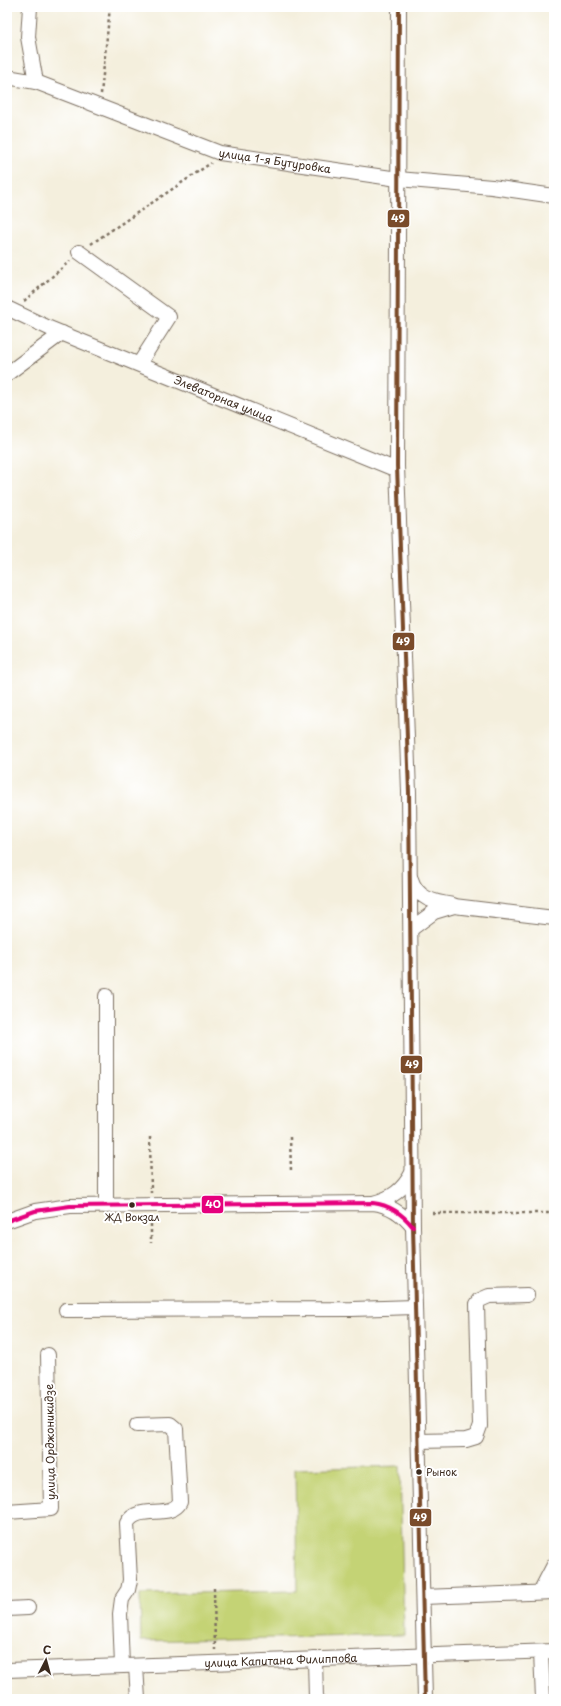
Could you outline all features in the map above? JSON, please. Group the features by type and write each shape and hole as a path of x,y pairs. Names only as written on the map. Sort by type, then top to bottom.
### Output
{"street":[{"path":"30,7 28,37 36,82"},
{"path":"399,7 397,470 409,792 412,1173 425,1699"},
{"name":"улица 1-я Бутуровка","path":"7,77 36,82 220,153 398,179 492,186 554,196"},
{"path":"79,252 169,317 139,364"},
{"name":"Элеваторная улица","path":"10,309 49,328 397,470"},
{"path":"7,374 62,333"},
{"path":"410,877 414,887 422,896 438,902 554,918"},
{"path":"411,929 434,912 449,906 459,906"},
{"path":"106,996 106,1206"},
{"path":"7,1221 22,1214 58,1207 373,1203 387,1199 397,1193 405,1185 412,1173"},
{"path":"373,1203 395,1210 413,1226"},
{"path":"419,1441 466,1440 476,1437 480,1426 477,1304 484,1297 527,1295"},
{"path":"66,1310 352,1309 415,1307"},
{"name":"улица Орджоникидзе","path":"7,1512 51,1509 48,1355"},
{"path":"122,1666 120,1614 122,1599 128,1590 130,1580 127,1523 135,1515 169,1510 176,1507 180,1502 176,1429 170,1424 137,1425"},
{"path":"423,1597 547,1592 554,1565"},
{"path":"7,1609 28,1608"},
{"path":"543,1699 547,1652"},
{"name":"улица Капитана Филиппова","path":"7,1670 547,1652"},
{"path":"315,1660 316,1699"},
{"path":"136,1666 138,1699"}],"path":[{"path":"99,106 110,7"},
{"path":"10,309 79,252 213,162 220,153"},
{"path":"150,1137 151,1243"},
{"path":"290,1137 291,1170"},
{"path":"432,1213 554,1213"},
{"path":"214,1588 215,1654"}],"green space":[{"path":"400,1466 404,1635 141,1641 140,1594 297,1591 295,1469"}],"transit line":[{"name":"49","path":"399,7 397,466 409,792 413,1227 425,1699"},
{"name":"40","path":"7,1221 35,1211 70,1206 373,1203 395,1210 413,1227"}],"place":[{"name":"ЖД Вокзал","path":"132,1205"},
{"name":"Рынок","path":"419,1472"}]}
